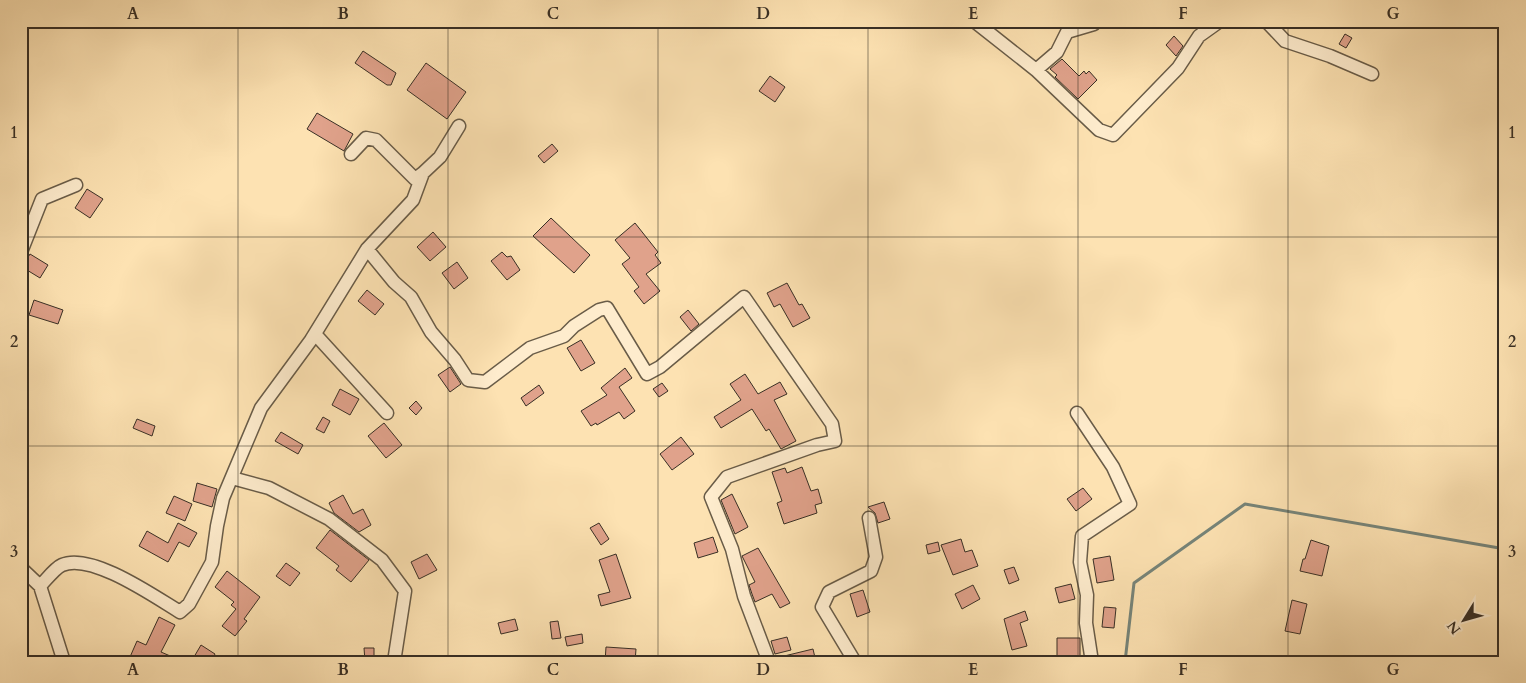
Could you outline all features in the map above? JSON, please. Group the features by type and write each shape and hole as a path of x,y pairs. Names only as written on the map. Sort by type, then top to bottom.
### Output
{"street":[{"path":"974,21 1036,70 1099,130 1113,135 1178,68 1199,36 1220,21"},
{"path":"1266,21 1285,41 1330,56 1372,74"},
{"path":"1036,70 1057,52 1068,32 1094,24"},
{"path":"351,154 366,138 376,140 415,179 440,157 459,126"},
{"path":"40,586 62,565 82,561 116,575 180,612 189,604 212,562 223,498 260,408 315,334 367,249 413,200 423,173"},
{"path":"21,252 42,199 76,185"},
{"path":"367,249 394,282 411,298 431,332 455,360 468,380 485,382 530,348 564,336 574,326 599,310 607,308 647,374 660,366 744,297 832,424 835,441 817,445 727,477 711,497 732,549 744,596 769,662"},
{"path":"315,334 387,412"},
{"path":"1078,413 1113,467 1130,504 1082,536 1080,562 1087,596 1086,623 1092,662"},
{"path":"232,478 269,488 329,519 382,560 405,591 394,662"},
{"path":"855,662 822,607 829,592 871,571 876,557 869,518"},
{"path":"21,568 40,586 64,662"}],"building":[{"path":"1345,34 1352,38 1346,48 1339,44"},
{"path":"1174,36 1183,46 1176,56 1166,45"},
{"path":"363,51 396,73 391,85 387,85 355,63"},
{"path":"1062,59 1079,76 1084,71 1086,74 1089,71 1097,80 1078,99 1055,77 1057,75 1050,69"},
{"path":"426,63 466,92 447,119 407,90"},
{"path":"770,76 785,87 775,102 759,91"},
{"path":"317,113 353,134 344,151 307,129"},
{"path":"552,144 558,151 544,163 538,156"},
{"path":"87,189 103,199 90,218 75,208"},
{"path":"551,218 590,255 574,273 533,236"},
{"path":"635,223 658,252 655,255 661,263 646,274 660,291 644,304 634,291 639,287 622,264 630,258 615,240"},
{"path":"433,232 446,247 430,261 417,247"},
{"path":"502,252 507,257 511,256 520,270 507,280 491,261"},
{"path":"30,254 48,265 40,278 22,267"},
{"path":"457,262 468,278 454,289 442,273"},
{"path":"787,283 799,305 802,304 810,318 793,327 780,304 774,307 767,293"},
{"path":"367,290 384,304 375,315 358,301"},
{"path":"34,300 63,310 58,324 29,315"},
{"path":"688,310 699,324 691,331 680,317"},
{"path":"581,340 595,363 581,371 567,348"},
{"path":"450,367 461,384 450,392 438,375"},
{"path":"625,368 632,378 619,387 635,411 624,419 619,412 597,425 596,423 591,426 581,411 607,395 601,388"},
{"path":"745,374 758,394 780,382 787,394 774,400 796,441 781,449 769,429 766,431 752,409 721,428 714,417 741,400 730,384"},
{"path":"662,383 668,391 659,397 653,389"},
{"path":"539,385 544,393 526,406 521,398"},
{"path":"340,389 359,399 350,415 332,405"},
{"path":"416,401 422,408 416,415 409,408"},
{"path":"323,417 330,421 324,433 316,429"},
{"path":"137,419 155,426 152,436 133,428"},
{"path":"384,423 402,445 386,458 368,436"},
{"path":"281,432 303,445 298,454 275,441"},
{"path":"681,437 694,454 672,470 660,454"},
{"path":"802,467 811,491 818,489 822,503 815,505 817,513 784,524 777,503 782,501 772,472 785,468 787,473"},
{"path":"197,483 217,489 212,507 193,501"},
{"path":"1083,488 1092,499 1076,511 1067,499"},
{"path":"732,494 748,527 735,534 721,500"},
{"path":"343,495 353,514 363,509 371,525 359,532 334,513 329,503"},
{"path":"174,496 192,504 185,521 166,513"},
{"path":"884,502 890,519 878,523 875,513 868,507"},
{"path":"178,523 197,533 189,547 179,542 168,562 139,546 147,531 168,543"},
{"path":"599,523 609,539 601,545 590,528"},
{"path":"330,530 369,560 351,582 336,570 339,566 316,548"},
{"path":"713,537 718,552 698,558 694,543"},
{"path":"961,539 965,552 972,550 978,566 953,575 941,545"},
{"path":"1311,540 1329,546 1322,576 1300,571"},
{"path":"938,542 940,551 928,554 926,545"},
{"path":"758,548 790,603 780,608 772,594 755,602 752,594 749,585 755,582 742,556"},
{"path":"427,554 437,570 419,579 411,562"},
{"path":"616,554 631,598 601,606 598,595 610,592 599,560"},
{"path":"1110,556 1114,580 1097,583 1093,559"},
{"path":"286,563 300,573 290,586 276,576"},
{"path":"1014,567 1019,580 1009,584 1004,570"},
{"path":"227,571 260,597 244,619 247,621 235,636 222,626 236,609 231,605 234,602 215,587"},
{"path":"1071,584 1075,599 1059,603 1055,588"},
{"path":"973,585 980,599 962,609 955,594"},
{"path":"863,590 870,612 857,617 850,594"},
{"path":"1292,600 1307,604 1300,634 1285,631"},
{"path":"1104,607 1116,608 1114,628 1102,627"},
{"path":"1025,611 1028,620 1020,623 1027,646 1012,650 1004,619"},
{"path":"159,617 175,625 161,652 184,662 142,662 130,657 137,641 146,645"},
{"path":"515,619 518,630 501,634 498,623"},
{"path":"558,621 561,638 552,639 550,622"},
{"path":"582,634 583,643 567,646 565,637"},
{"path":"787,637 791,650 775,654 771,641"},
{"path":"1057,638 1080,638 1080,659 1077,659 1077,662 1057,662"},
{"path":"201,645 215,654 211,662 191,662"},
{"path":"606,647 636,649 635,662 605,662"},
{"path":"364,648 374,648 374,660 365,661"},
{"path":"813,649 816,662 777,662 776,658"}],"waterway":[{"path":"1125,662 1134,583 1245,504 1505,549"}]}
